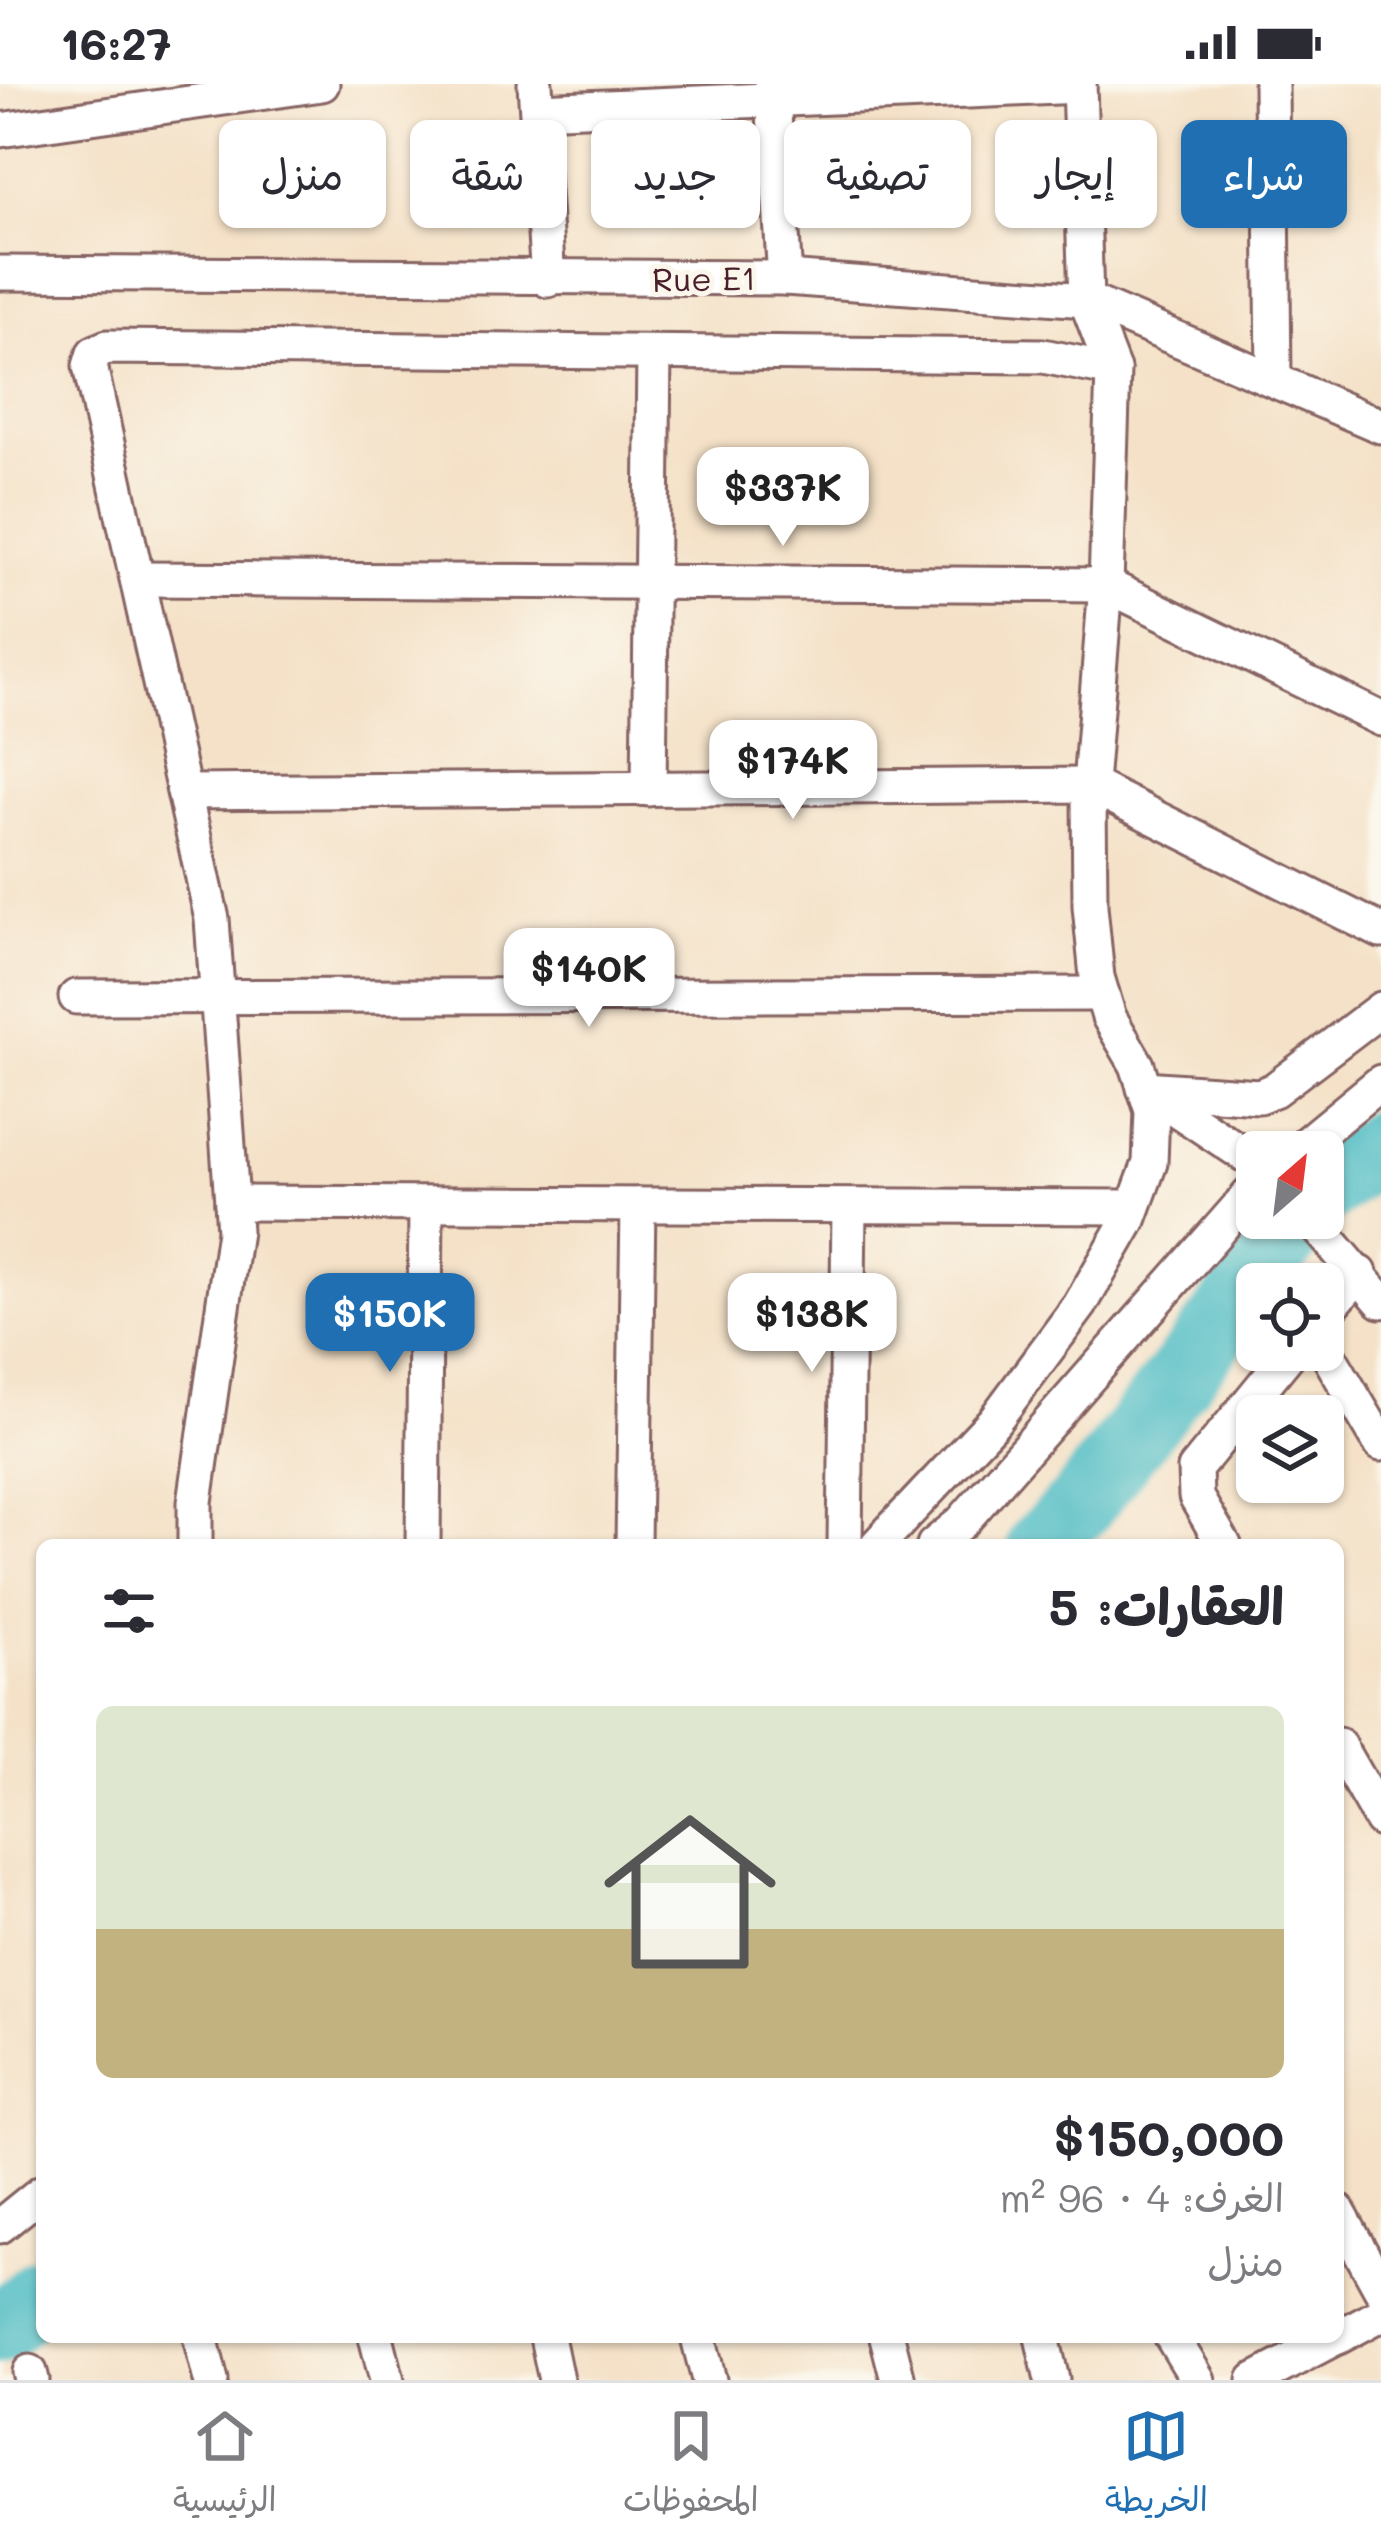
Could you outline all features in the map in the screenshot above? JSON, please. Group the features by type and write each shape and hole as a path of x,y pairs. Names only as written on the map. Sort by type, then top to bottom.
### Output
{"street":[{"path":"0,130 322,84"},
{"path":"1271,84 1274,379"},
{"path":"548,280 537,97 1079,85 1085,300 1113,370 1106,585 1090,785 1090,906 1102,994 1152,1112 1150,1163 1133,1208 1080,1305 994,1421 883,1539"},
{"path":"772,90 784,278"},
{"name":"Rue E1","path":"0,273 784,278 1085,300 1381,426"},
{"path":"195,1539 195,1502 232,1257 212,919 90,366 94,353 107,346 1043,356 1113,370"},
{"path":"650,789 654,353"},
{"path":"138,579 1106,585 1381,718"},
{"path":"186,792 1090,785 1381,931"},
{"path":"76,998 1102,994"},
{"path":"1144,1088 1259,1096 1274,1090 1381,1009"},
{"path":"1322,1131 1381,1082"},
{"path":"1144,1088 1236,1149"},
{"path":"232,1203 1133,1208"},
{"path":"423,1539 426,1205"},
{"path":"633,1539 638,1205"},
{"path":"845,1539 849,1207"},
{"path":"967,1534 1236,1211"},
{"path":"1329,1239 1381,1300"},
{"path":"1344,1291 1360,1273"},
{"path":"1220,1539 1196,1497 1195,1469 1275,1371"},
{"path":"1338,1371 1381,1444"},
{"path":"1344,1755 1381,1820"},
{"path":"0,2226 36,2197"},
{"path":"1344,2222 1381,2289"},
{"path":"1344,2334 1381,2314"},
{"path":"202,2343 211,2380"},
{"path":"378,2343 387,2380"},
{"path":"548,2343 556,2380"},
{"path":"700,2343 709,2380"},
{"path":"889,2343 898,2380"},
{"path":"1043,2343 1052,2380"},
{"path":"1176,2343 1198,2380"},
{"path":"1255,2380 1326,2343"}],"waterway":[{"path":"1344,1174 1381,1143"},
{"path":"1047,1539 1081,1505 1286,1239"},
{"path":"0,2330 36,2297"}]}
